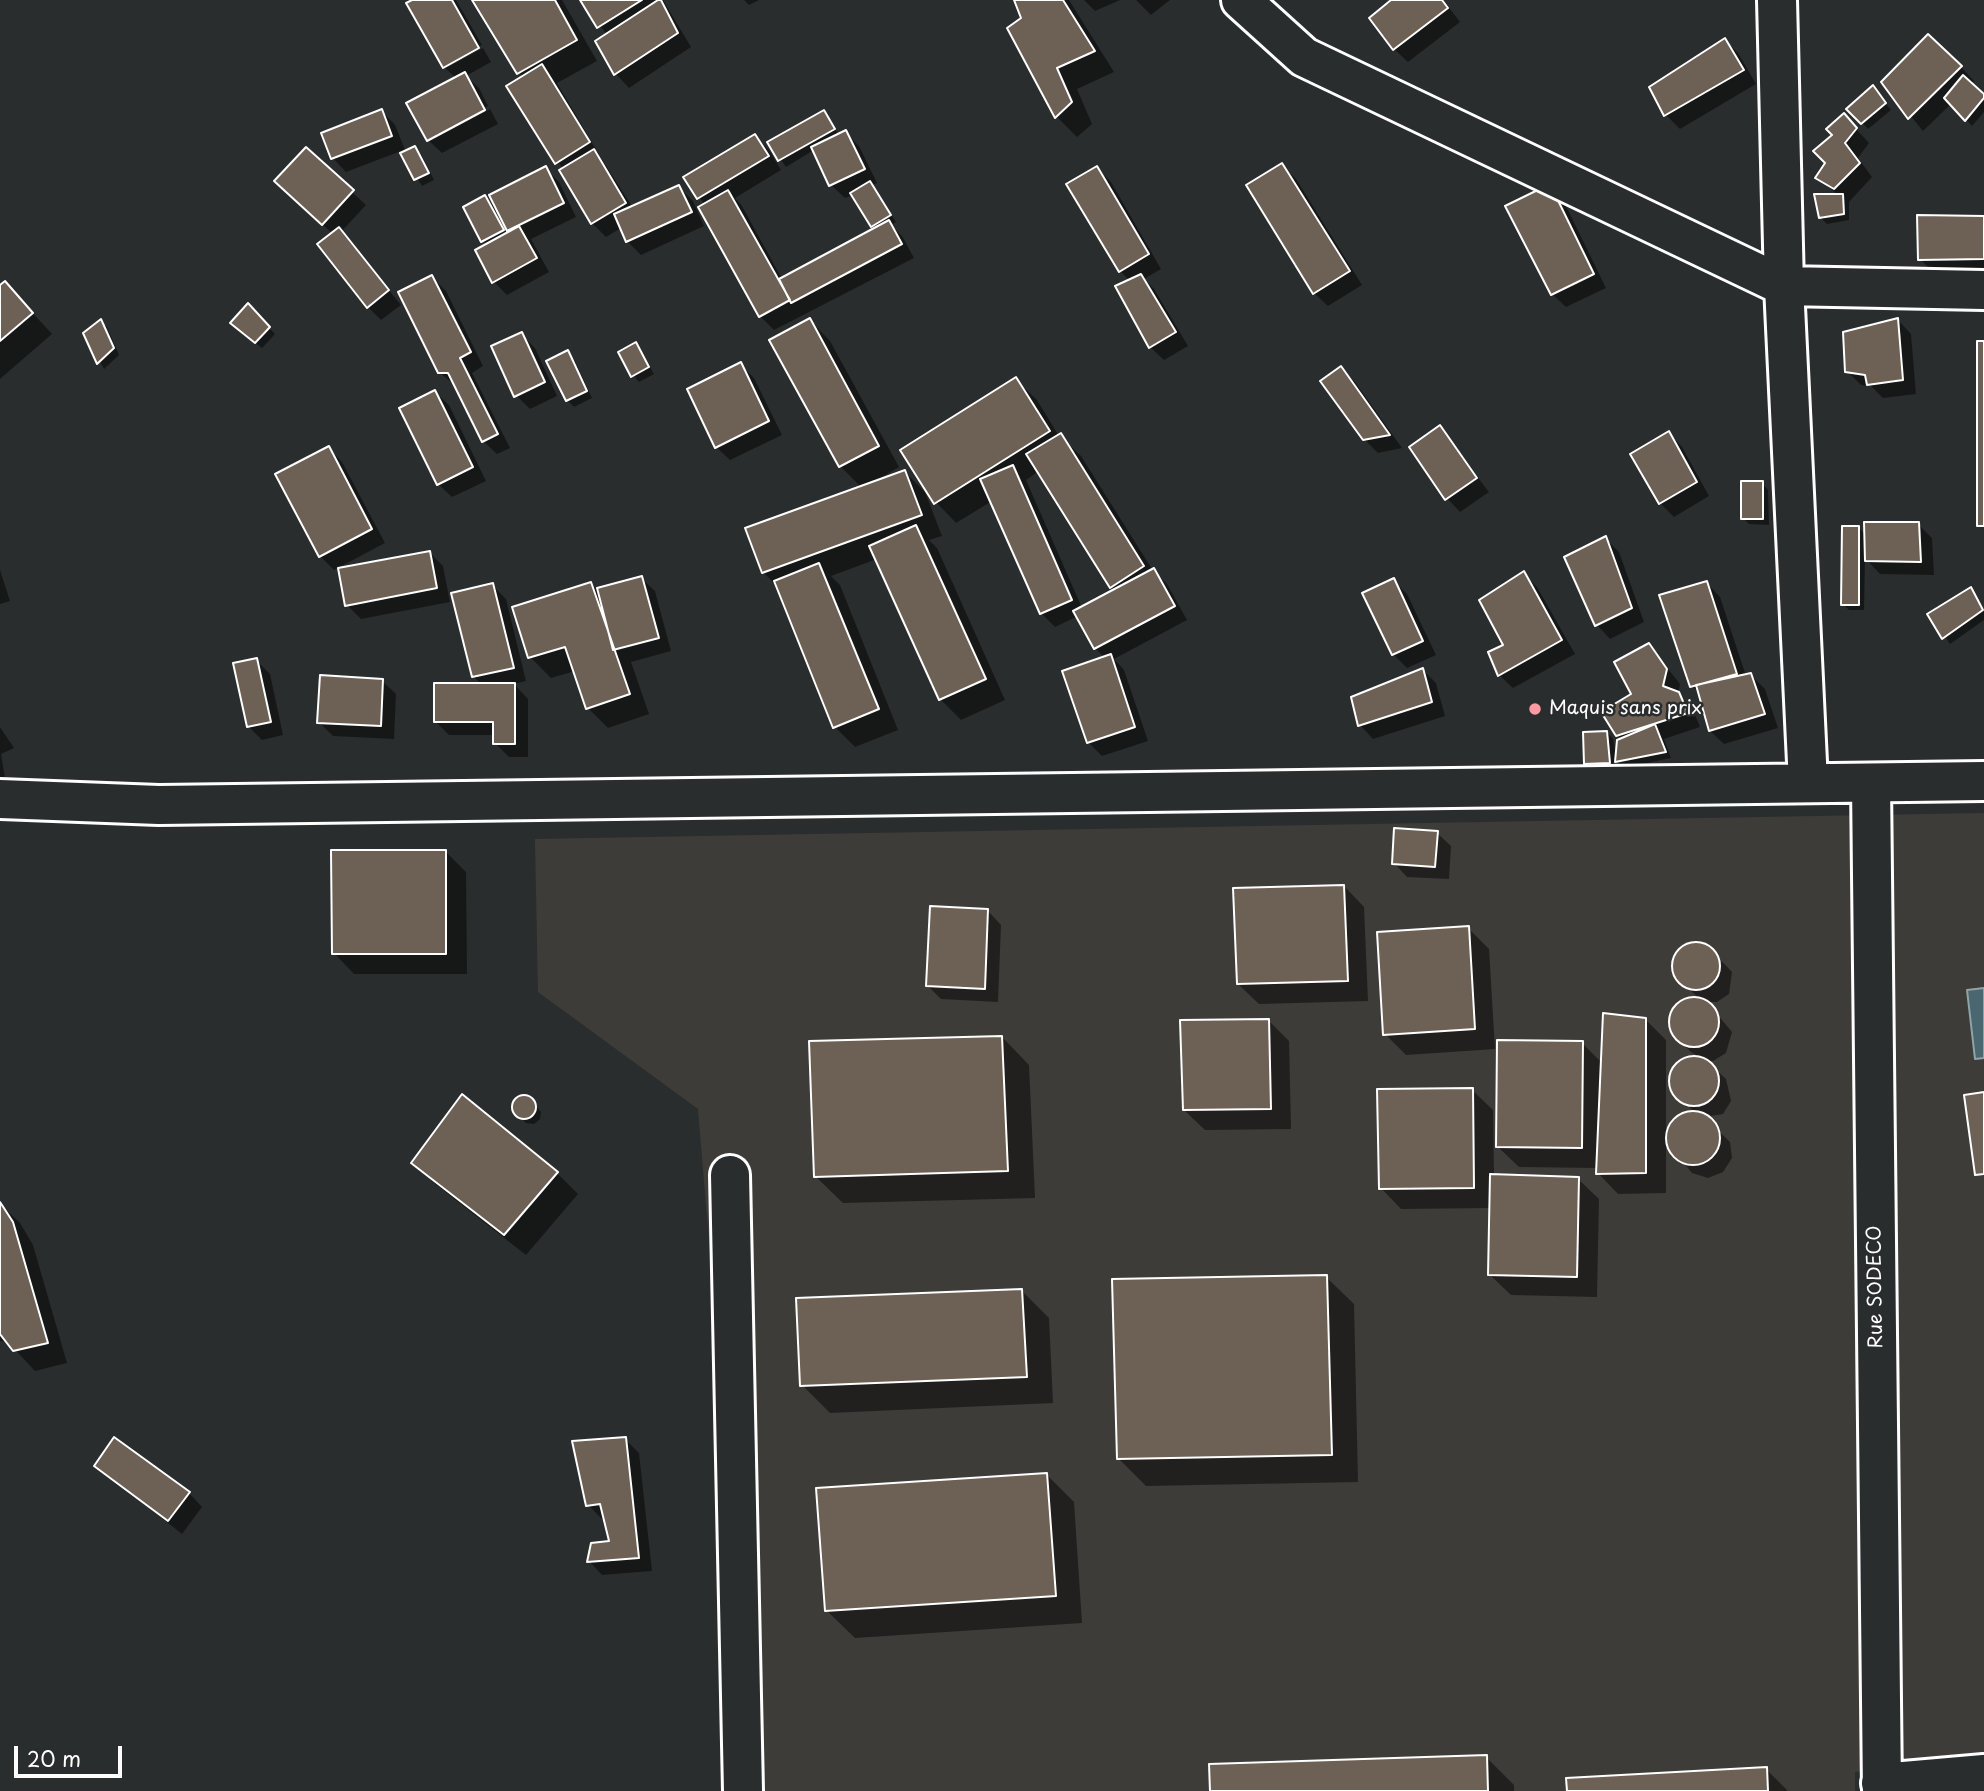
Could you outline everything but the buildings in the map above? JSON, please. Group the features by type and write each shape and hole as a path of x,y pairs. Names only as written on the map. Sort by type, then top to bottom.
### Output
{"street":[{"path":"1241,0 1304,57 1784,286 1984,290"},
{"path":"1777,0 1784,286 1808,783"},
{"path":"0,799 159,805 1984,781"},
{"name":"Rue SODECO","path":"1871,783 1881,1787"},
{"path":"730,1175 743,1791"},
{"path":"1881,1787 1984,1774"}],"shaded area":[{"path":"1984,813 1984,1756 1855,1772 1855,1791 755,1791 698,1109 538,992 535,839"}],"water":[{"path":"1984,988 1984,1058 1975,1059 1967,990"}],"place":[{"name":"Maquis sans prix","path":"1535,709"}]}
